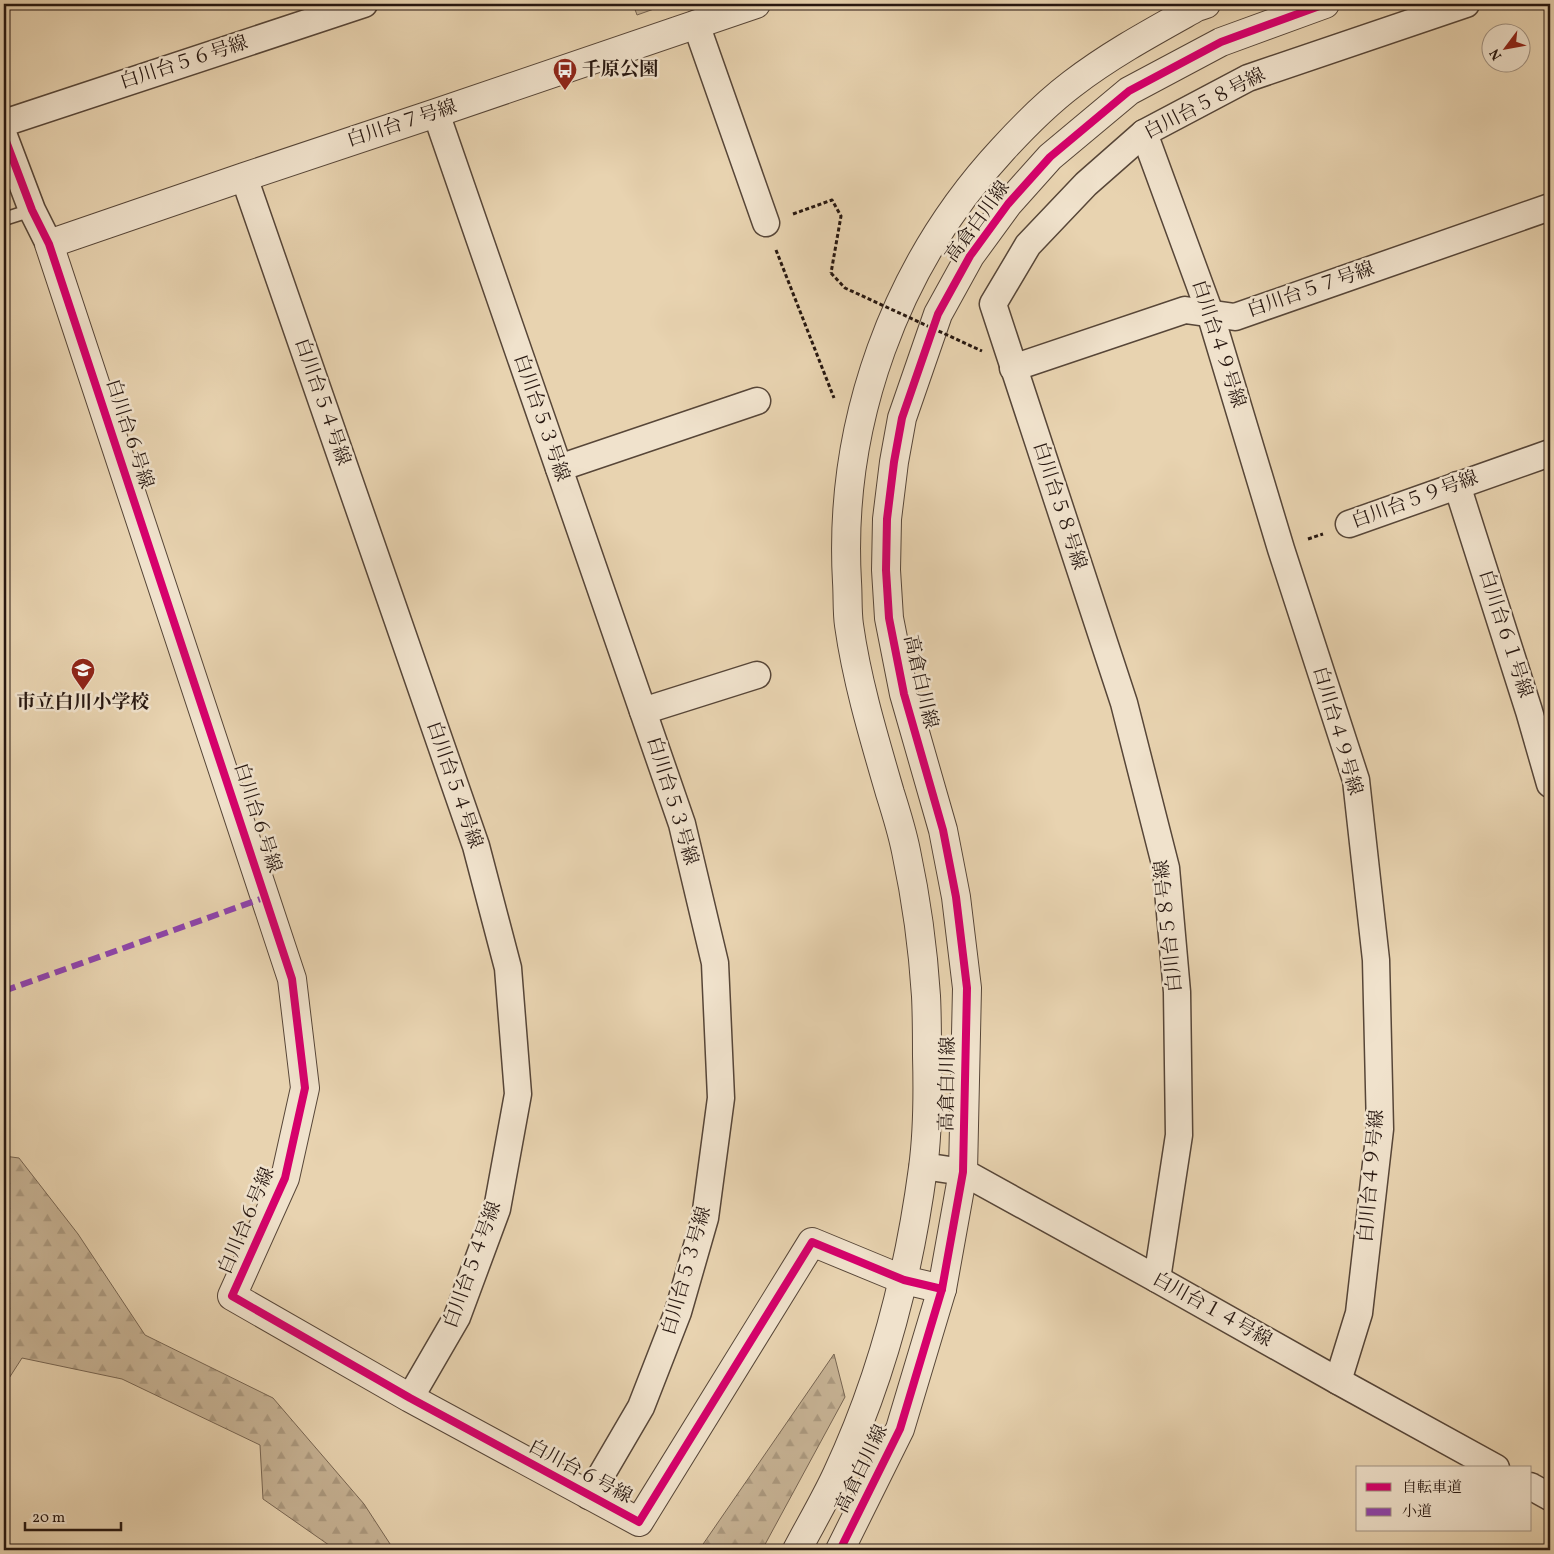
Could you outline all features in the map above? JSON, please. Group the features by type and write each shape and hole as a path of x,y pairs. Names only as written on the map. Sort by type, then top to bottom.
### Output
{"street":[{"name":"白川台５６号線","path":"4,123 364,4"},
{"name":"白川台７号線","path":"49,244 756,4"},
{"name":"高倉白川線","path":"797,1550 837,1474 881,1361 904,1280 924,1166 928,1101 926,995 917,910 906,848 865,704 849,624 845,559 847,513 854,451 864,402 875,364 903,295 940,228 979,174 1025,125 1069,86 1107,58 1139,38 1206,4"},
{"name":"高倉白川線","path":"840,1550 900,1429 942,1289 963,1172 967,988 956,897 943,830 904,694 889,618 886,570 887,519 902,418 938,314 970,256 1008,204 1050,157 1128,91 1221,42 1325,4"},
{"name":"白川台５８号線","path":"1157,1279 1179,1135 1177,992 1166,868 1124,703 993,304 1028,246 1086,184 1144,133 1248,78 1466,4"},
{"path":"696,24 766,223"},
{"name":"白川台５３号線","path":"436,114 682,824 715,963 721,1098 705,1218 678,1312 641,1407 589,1496"},
{"name":"白川台４９号線","path":"1144,133 1210,313 1280,549 1356,780 1376,960 1380,1129 1359,1313 1338,1381"},
{"name":"白川台６号線","path":"4,136 32,210 49,244 292,979 305,1088 285,1178 232,1296 410,1398 639,1522 812,1242 904,1280"},
{"name":"白川台５４号線","path":"244,177 476,846 508,968 518,1094 497,1210 458,1317 410,1398"},
{"name":"白川台５７号線","path":"1013,368 1185,310 1235,317 1550,207"},
{"path":"559,468 757,401"},
{"name":"白川台５９号線","path":"1349,524 1550,453"},
{"name":"白川台６１号線","path":"1457,485 1540,707 1550,784"},
{"path":"644,711 757,675"},
{"name":"白川台１４号線","path":"924,1166 963,1172 1492,1466"},
{"path":"904,1280 942,1289"},
{"path":"1532,1487 1550,1497"}],"lane":[{"path":"4,220 32,210"}],"path":[{"path":"837,405 766,223 832,200 840,216 831,273 845,288 982,351"}],"green space":[{"path":"633,4 668,4 637,15"},
{"path":"4,1156 19,1158 78,1234 145,1335 273,1398 364,1504 394,1550 336,1550 263,1499 260,1445 122,1379 22,1358 4,1386"},
{"path":"834,1354 845,1397 762,1550 699,1550"}],"marked path":[{"path":"4,991 266,897"}],"cycle path":[{"path":"840,1550 900,1429 942,1289 963,1172 967,988 956,897 943,830 904,694 889,618 886,570 887,519 902,418 938,314 970,256 1008,204 1050,157 1129,91 1221,42 1325,4"},
{"path":"4,136 32,210 49,244 292,979 305,1088 285,1178 232,1296 410,1398 639,1522 812,1242 904,1280 942,1289"}],"place":[{"name":"千原公園","path":"565,91"},
{"name":"市立白川小学校","path":"83,691"}]}
